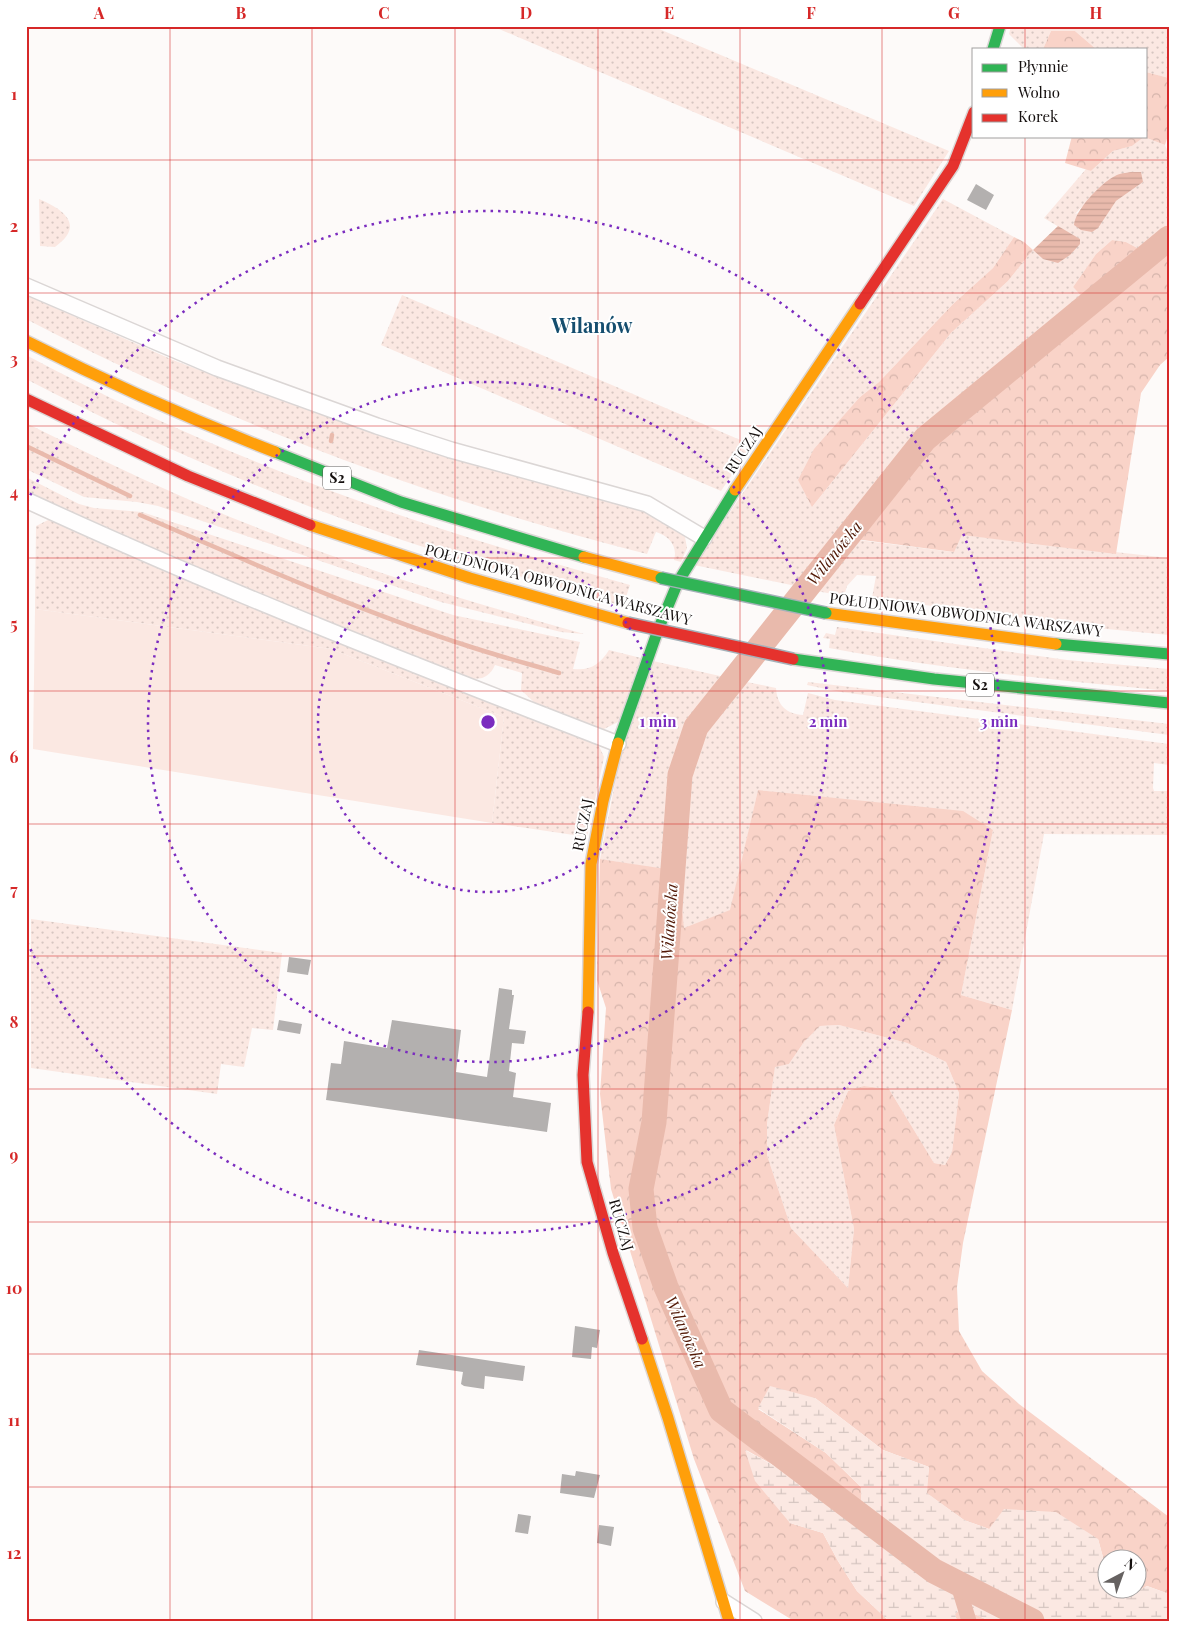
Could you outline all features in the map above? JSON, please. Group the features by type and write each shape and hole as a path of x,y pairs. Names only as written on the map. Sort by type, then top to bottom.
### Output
{"main road":[{"path":"993,48 1000,26"},
{"name":"RUCZAJ","path":"729,1621 668,1418 612,1253 588,1162 583,1075 587,1035 591,864 602,801 618,744 658,630 678,582 704,538 953,166 972,117"},
{"name":"POŁUDNIOWA OBWODNICA WARSZAWY","path":"26,341 107,382 192,420 401,502 514,538 661,578 826,613 1062,645 1169,654"},
{"name":"POŁUDNIOWA OBWODNICA WARSZAWY","path":"26,399 211,486 295,519 374,548 457,574 628,623 793,659 884,674 1002,688 1169,703"}],"street":[{"path":"26,286 217,368 377,426 460,452 647,504 704,538"},
{"path":"26,500 263,603 618,744"},
{"path":"724,1602 754,1621"}],"green space":[{"path":"492,26 652,26 949,151 914,206"},
{"path":"1011,26 1169,26 1169,78 1148,73 1148,48 1095,48 1075,31 1051,31 1043,48 1023,48 1009,34"},
{"path":"1051,31 1075,31 1095,48 1043,48"},
{"path":"1148,73 1169,78 1169,132 1165,145 1147,138"},
{"path":"1071,138 1143,138 1132,146 1113,151 1091,171 1065,163"},
{"path":"1143,138 1165,145 1169,155 1169,228 1141,250 1126,242 1112,240 1096,254 1073,287 1085,300 896,461 840,537 796,586 694,565 943,199 1014,237 993,268 953,304 879,382 860,397 812,507 951,333 1008,281 1033,250 1043,259 1079,239 1044,218 1086,169 1091,171 1113,151 1132,146","holes":["1115,176 1143,182 1116,201 1075,214"]},
{"path":"39,199 56,208 68,218 69,232 55,247 40,246"},
{"path":"1169,228 1169,357 1160,365 1141,393 1116,554 962,535 954,552 840,537 896,461 1085,300 1073,287 1096,254 1112,240 1126,242 1141,250"},
{"path":"1014,237 1024,242 1033,250 1008,281 951,333 812,507 798,480 814,449 860,397 879,382 953,304 993,268"},
{"path":"26,295 173,360 252,390 413,445 641,510 663,520 685,537 687,548 681,562 674,560 675,550 671,542 665,536 656,532 647,554 567,533 408,483 330,454 252,424 176,391 26,319"},
{"path":"402,295 752,445 721,491 381,345"},
{"path":"26,355 107,396 190,434 316,485 392,513 460,535 630,585 623,606 402,540 306,505 211,467 118,425 26,379"},
{"path":"26,423 167,490 294,542 417,584 584,634 561,632 441,602 158,506 84,497 26,469"},
{"path":"26,477 79,504 94,508 142,512 453,615 580,642 573,669 585,669 594,666 609,650 641,658 618,722 604,729 598,728 536,704 521,690 522,673 495,665 485,677 478,679 469,678 225,581 26,493"},
{"path":"50,519 593,741 599,746 604,757 587,837 492,823 504,717 331,649 35,609 36,526"},
{"path":"962,535 1169,558 1169,635 1107,629 872,598 876,576 857,575 847,586 844,596 811,590 850,539 953,552"},
{"path":"35,609 331,649 504,717 492,823 33,749"},
{"path":"837,627 1067,660 1169,669 1169,691 956,668 829,648 830,639 823,638 826,633 835,635"},
{"path":"653,661 729,678 696,720 686,738 677,763 669,824 667,870 600,859 622,748"},
{"path":"742,681 776,688 780,704 787,711 803,715 808,693 835,700 1169,744 1169,765 1154,763 1153,788 1154,791 1169,791 1169,835 1044,834 1012,1010 961,995 993,830 807,796 758,790 731,910 684,929 679,871 688,766 698,741"},
{"path":"808,682 1169,724 1169,735 841,692 807,685"},
{"path":"758,790 963,811 993,830 961,995 1012,1010 963,1243 957,1287 959,1331 982,1371 1019,1404 1169,1517 1169,1594 1148,1586 1148,1550 1101,1550 1098,1539 989,1529 964,1520 926,1493 929,1467 883,1450 815,1398 758,1409 826,1453 861,1487 861,1501 813,1487 746,1450 790,1523 823,1533 857,1591 889,1621 794,1621 745,1591 694,1459 611,1189 600,1094 606,1008 597,980 600,859 679,871 684,928 730,910","holes":["839,1025 907,1043 946,1062 959,1093 952,1152 945,1165 934,1163 889,1089 864,1086 848,1091 834,1125 854,1229 848,1288 791,1228 767,1155 767,1124 775,1067 789,1064 804,1042 820,1026"]},
{"path":"31,919 282,953 273,1030 252,1028 244,1067 221,1064 217,1094 31,1068"},
{"path":"839,1025 907,1043 946,1062 959,1093 952,1152 945,1165 934,1163 889,1089 865,1086 848,1091 834,1125 854,1229 848,1288 791,1228 767,1155 767,1124 775,1066 789,1064 804,1042 820,1026"},
{"path":"770,1386 815,1398 883,1450 929,1467 927,1493 964,1520 989,1529 1004,1509 1056,1512 1098,1539 1101,1550 1098,1550 1098,1600 1148,1600 1148,1586 1169,1594 1169,1621 990,1621 961,1608 955,1614 957,1621 889,1621 857,1591 823,1533 790,1523 755,1481 745,1450 813,1487 861,1501 861,1487 826,1453 758,1408"},
{"path":"961,1608 990,1621 957,1621 955,1614"}],"shaded area":[{"path":"1131,172 1141,172 1143,182 1116,201 1098,228 1092,232 1081,230 1074,225 1079,212 1096,191 1115,176"},
{"path":"1058,226 1080,239 1080,244 1070,255 1058,263 1043,259 1033,250"}],"building":[{"path":"976,184 994,195 986,210 967,200"},
{"path":"289,957 311,960 308,975 287,972"},
{"path":"499,988 512,990 512,995 514,995 509,1029 526,1031 524,1044 512,1043 509,1071 516,1073 513,1097 551,1103 547,1132 326,1100 331,1063 341,1064 344,1041 387,1048 392,1020 461,1030 456,1072 487,1077"},
{"path":"279,1020 302,1024 300,1034 277,1030"},
{"path":"575,1326 600,1330 597,1348 592,1347 591,1359 572,1357"},
{"path":"419,1350 525,1366 523,1381 485,1376 484,1389 464,1386 461,1384 463,1372 416,1365"},
{"path":"576,1471 600,1475 594,1498 560,1493 562,1474 575,1476"},
{"path":"518,1514 531,1516 528,1534 515,1532"},
{"path":"599,1525 614,1527 611,1546 597,1543"}],"waterway":[{"name":"Wilanówka","path":"1032,1621 934,1571 721,1410 666,1287 645,1228 641,1189 654,1122 680,775 696,727 925,439 1169,238"},
{"path":"331,441 332,435"},
{"path":"26,446 130,496"},
{"path":"140,515 385,617 479,650 559,673"},
{"path":"958,1585 969,1621"}],"traffic: fast":[{"path":"993,48 1000,26"},
{"path":"275,452 401,502 584,557"},
{"path":"618,743 658,630 678,582 735,490"},
{"path":"661,578 826,613"},
{"path":"1056,644 1169,654"},
{"path":"793,659 934,679 1169,703"}],"traffic: slow":[{"path":"735,490 860,304"},
{"path":"26,341 149,399 275,452"},
{"path":"310,525 470,578 628,623"},
{"path":"584,557 661,578"},
{"path":"826,613 1056,644"},
{"path":"588,1012 591,864 603,801 618,743"},
{"path":"642,1339 668,1418 729,1621"}],"traffic: jam":[{"path":"860,304 953,166 972,117"},
{"path":"26,399 188,476 310,525"},
{"path":"628,623 793,659"},
{"path":"588,1012 583,1075 587,1162 613,1253 642,1339"}],"district":[{"name":"Wilanów","path":"592,326"}]}
